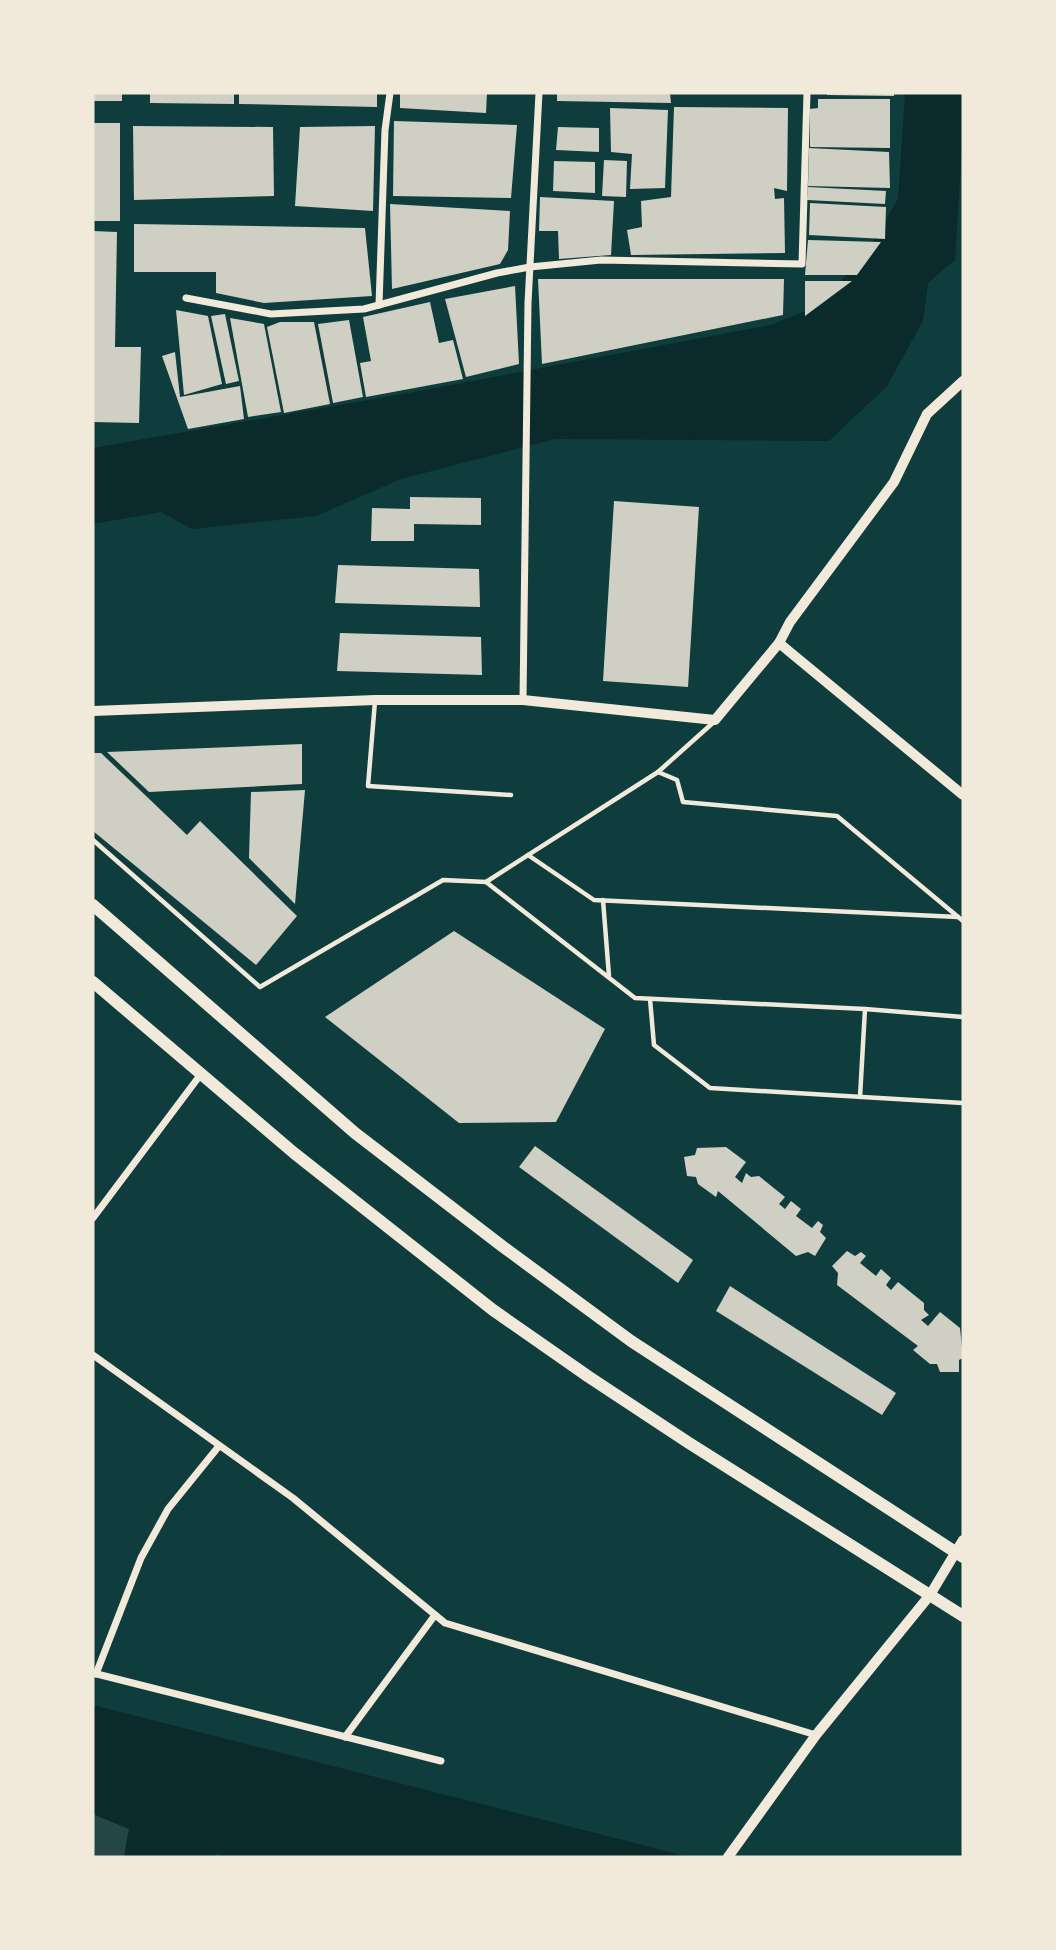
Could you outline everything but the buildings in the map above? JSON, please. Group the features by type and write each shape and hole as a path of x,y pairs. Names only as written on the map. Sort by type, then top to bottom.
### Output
{"main road":[{"path":"93,905 355,1133 502,1246 631,1341 959,1555"},
{"path":"93,982 294,1153 494,1310 589,1377 963,1616"}],"street":[{"path":"379,304 385,130 390,93"},
{"path":"523,700 527,365 539,93"},
{"path":"186,298 271,314 364,309 497,273 530,267 601,260 802,264 807,93"},
{"path":"93,711 375,701 523,700 715,720 779,643 790,622 894,482 927,414 963,382"},
{"path":"779,643 963,795"},
{"path":"93,1218 201,1074"},
{"path":"93,1355 293,1498 445,1623 816,1735"},
{"path":"219,1446 168,1509 141,1558 94,1673 440,1761"},
{"path":"728,1857 816,1735 930,1595 959,1555 963,1540"},
{"path":"345,1737 435,1615"}],"lane":[{"path":"375,701 368,786 511,795"},
{"path":"486,882 658,772 715,720"},
{"path":"658,772 677,780 682,802 837,816 961,919"},
{"path":"93,840 260,986 443,880 486,882 635,998 865,1009 963,1017"},
{"path":"528,855 594,900 961,919"},
{"path":"603,900 609,978"},
{"path":"650,999 654,1045 710,1088 963,1103"},
{"path":"860,1097 865,1009"}],"shaded area":[{"path":"905,93 963,93 955,260 928,283 923,321 887,386 829,441 555,439 401,479 316,516 192,529 161,512 93,524 93,448 414,392 771,325 820,305 865,254 898,199"},
{"path":"93,1705 688,1857 225,1857 216,1854 214,1857 124,1857 129,1829 93,1814"},
{"path":"93,1814 129,1829 124,1857 93,1857"}]}
